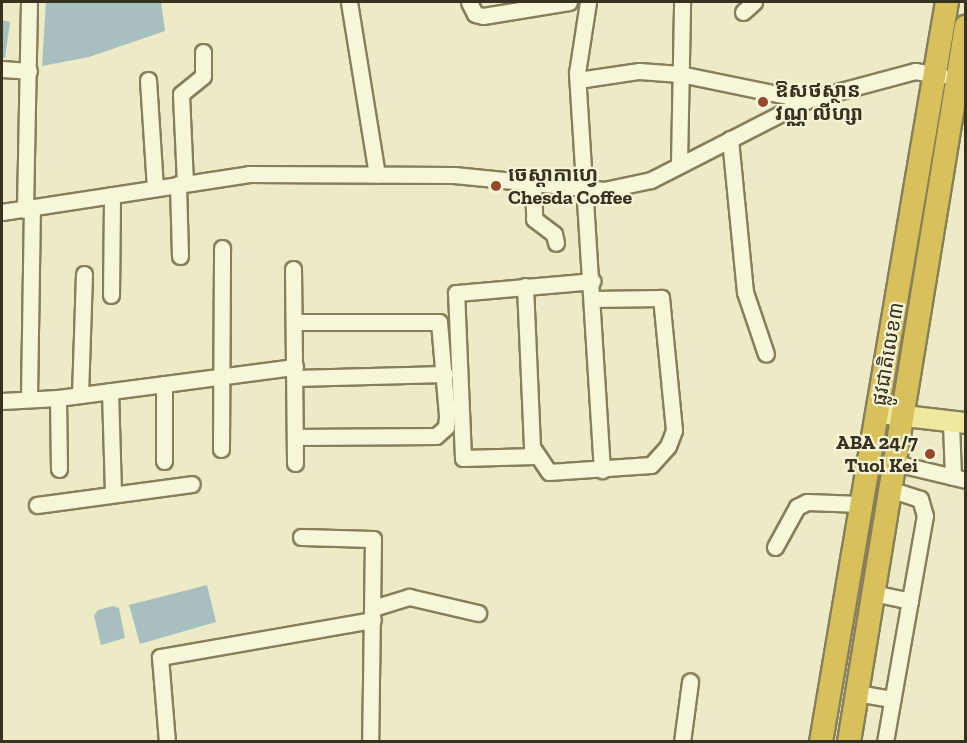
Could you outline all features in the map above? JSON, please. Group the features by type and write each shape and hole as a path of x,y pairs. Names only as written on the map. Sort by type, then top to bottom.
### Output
{"highway":[{"name":"ផ្លូវជាតិលេខ៣","path":"849,741 895,463 957,52 947,2"},
{"name":"ផ្លូវជាតិលេខ៣","path":"821,741 861,504 957,52"}],"main road":[{"path":"879,413 958,423"}],"street":[{"path":"28,2 29,396"},
{"path":"349,2 377,175"},
{"path":"469,2 475,14 483,16 569,2"},
{"path":"588,2 578,80 587,189 602,470"},
{"path":"679,164 682,2"},
{"path":"180,256 181,94 202,76 203,52"},
{"path":"2,212 249,174 454,174 604,190 651,180 807,100 915,71 957,52"},
{"path":"2,69 29,70"},
{"path":"578,80 639,71 680,74 807,100"},
{"path":"147,80 155,188"},
{"path":"730,139 745,292 766,354"},
{"path":"533,182 534,219 554,234 556,243"},
{"path":"111,295 112,195"},
{"path":"221,449 222,248"},
{"path":"293,270 294,463"},
{"path":"80,395 84,274"},
{"path":"535,456 463,458 456,292 592,281"},
{"path":"525,286 535,456 549,472 644,467 658,460 668,446 674,423 661,298 593,299"},
{"path":"294,322 432,319 443,325 446,427 436,436 295,437"},
{"path":"2,401 29,396 57,398 221,377 295,372 445,374"},
{"path":"164,384 164,461"},
{"path":"110,391 113,494"},
{"path":"57,398 59,469"},
{"path":"895,463 959,478 958,423"},
{"path":"37,505 192,484"},
{"path":"885,741 925,506 920,499 890,489"},
{"path":"775,547 797,507 807,502 861,504"},
{"path":"301,537 373,539 370,741"},
{"path":"873,593 910,601"},
{"path":"168,741 160,657 373,614 409,597 478,613"},
{"path":"682,741 690,682"},
{"path":"857,693 892,699"}],"water":[{"path":"46,2 161,2 165,31 89,57 42,66"},
{"path":"2,20 10,22 5,58 2,57"},
{"path":"207,585 216,622 140,644 129,605"},
{"path":"113,606 119,608 125,638 101,645 94,616 98,610"}],"place":[{"name":"ឱសថស្ថាន វណ្ណ លីហ្សា","path":"763,102"},
{"name":"ចេស្ដាកាហ្វេ Chesda Coffee","path":"496,186"},
{"name":"ABA 24/7 Tuol Kei","path":"930,454"}]}
